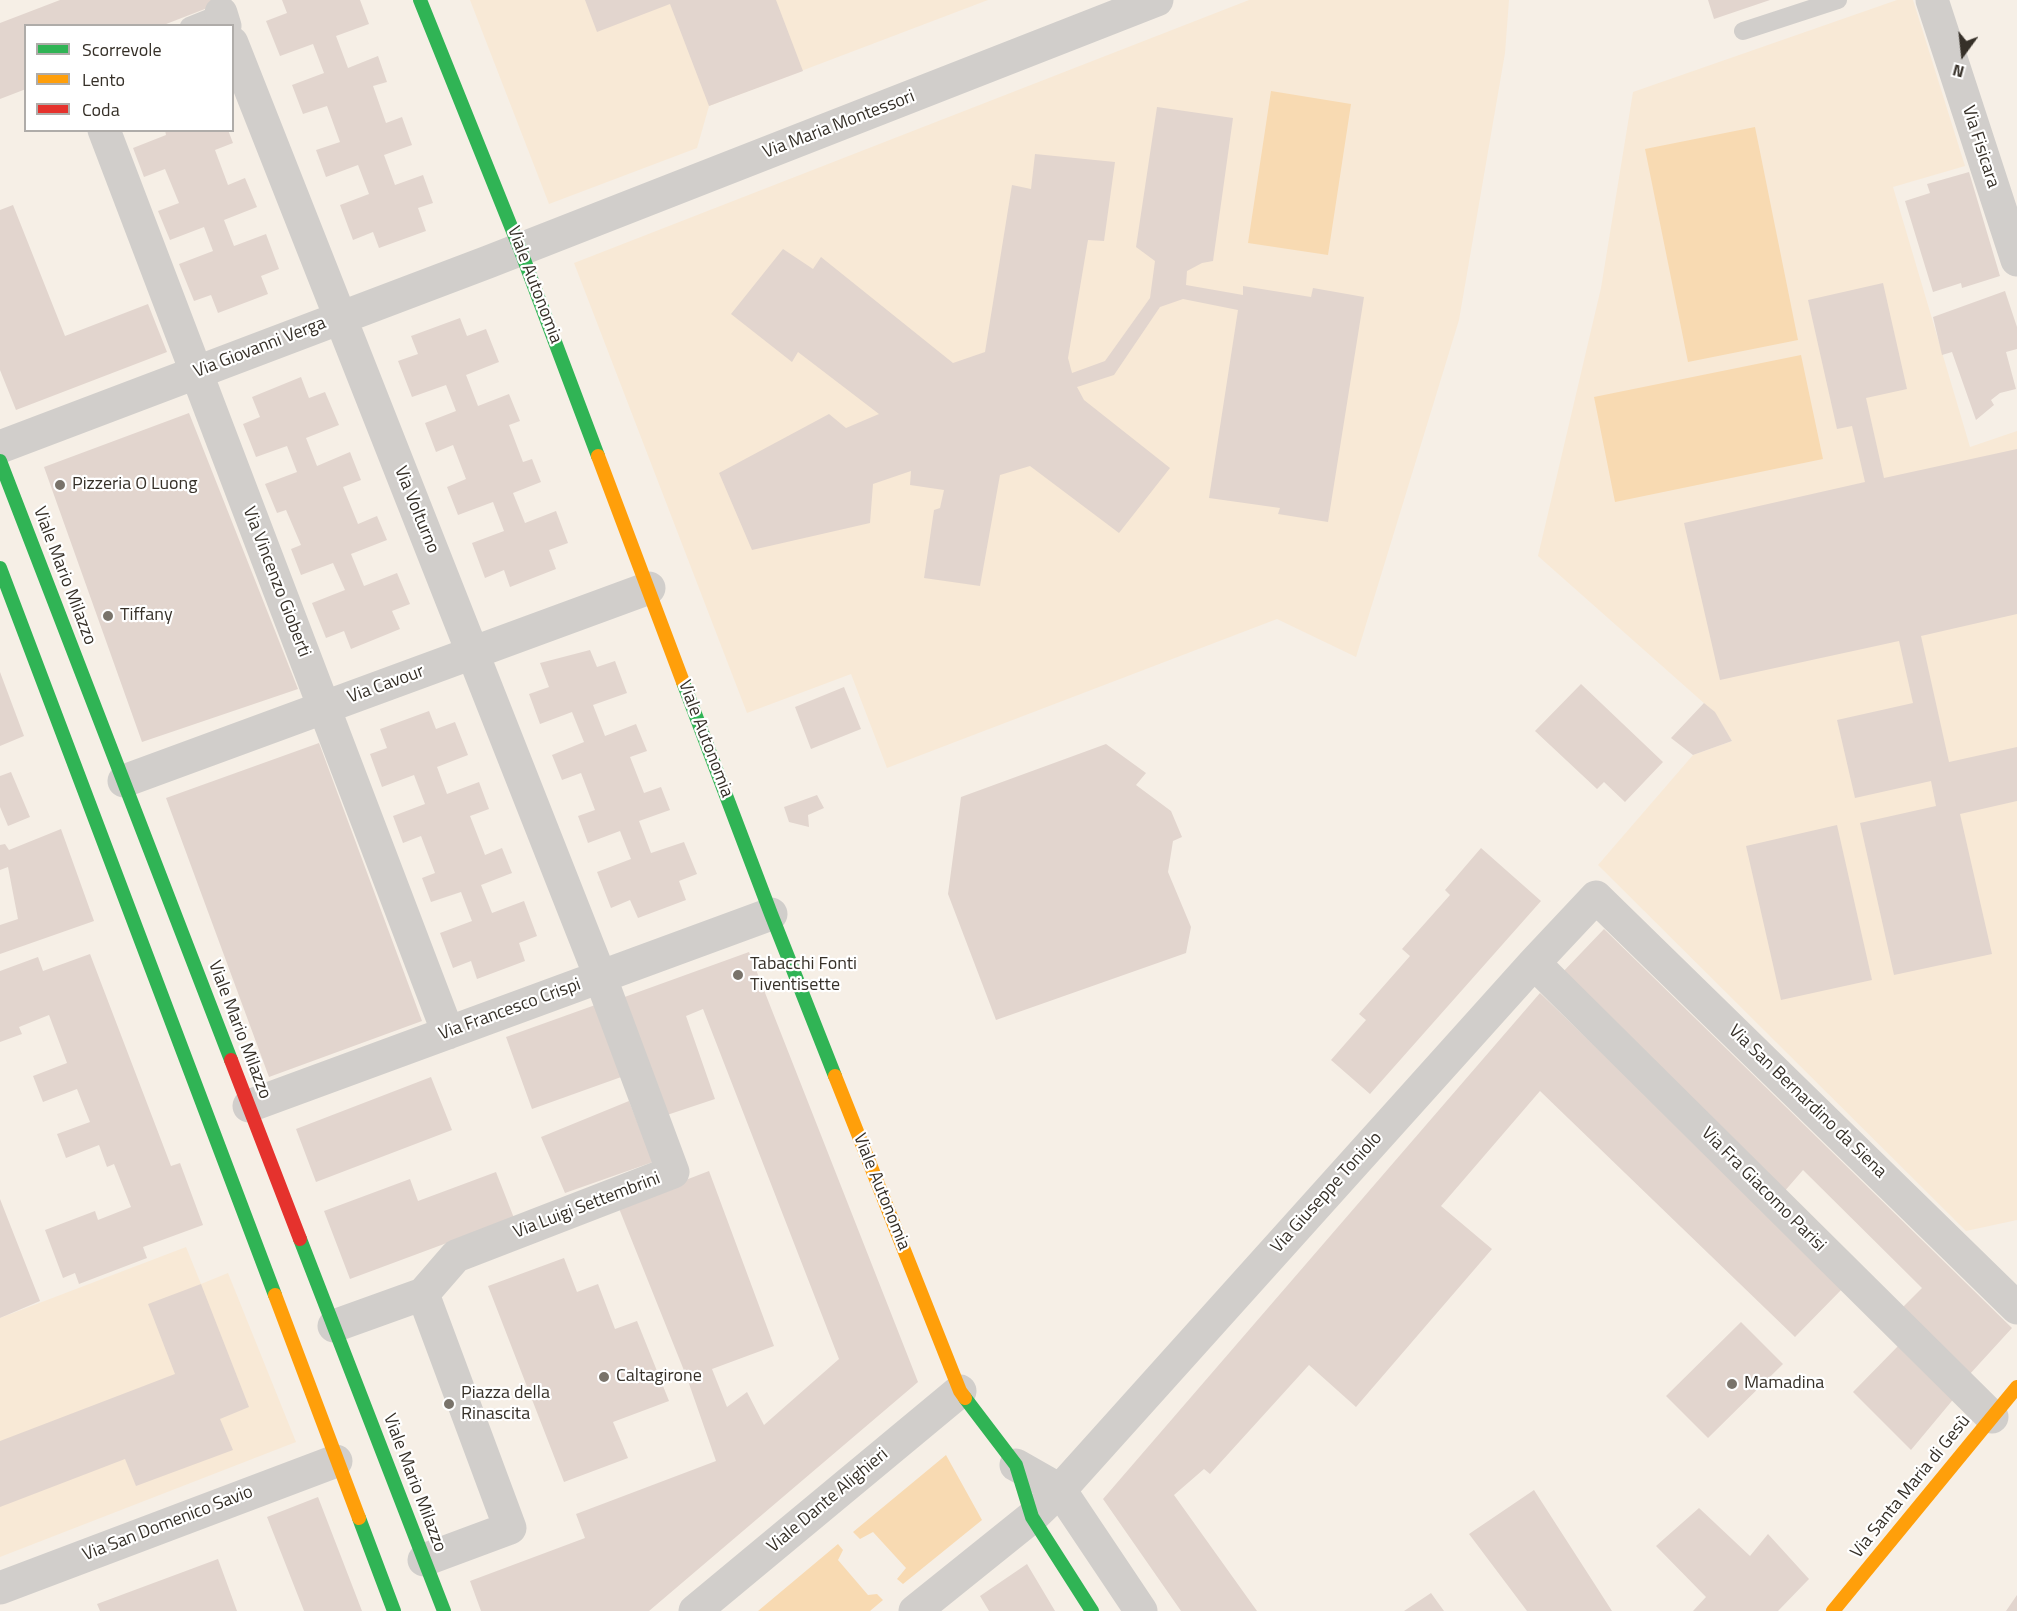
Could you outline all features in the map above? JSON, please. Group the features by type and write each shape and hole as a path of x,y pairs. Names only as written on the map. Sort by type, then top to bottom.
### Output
{"street":[{"name":"Viale Autonomia","path":"420,0 520,249 771,914 960,1391 1016,1465 1032,1517 1092,1611"},
{"name":"Via Maria Montessori","path":"520,249 1156,0"},
{"name":"Via Fisicara","path":"1932,0 2017,260"},
{"name":"Via Volturno","path":"234,48 600,976"},
{"name":"Via Vincenzo Gioberti","path":"105,132 448,1033"},
{"name":"Via Giovanni Verga","path":"0,447 520,249"},
{"name":"Viale Mario Milazzo","path":"0,461 444,1611"},
{"path":"0,568 394,1611"},
{"name":"Via Cavour","path":"124,782 649,588"},
{"name":"Via Giuseppe Toniolo","path":"1032,1517 1060,1490 1596,897"},
{"name":"Via San Bernardino da Siena","path":"1596,897 2017,1308"},
{"name":"Via Francesco Crispi","path":"249,1106 771,914"},
{"name":"Via Fra Giacomo Parisi","path":"1534,963 1992,1417"},
{"name":"Via Luigi Settembrini","path":"423,1294 456,1256 673,1172 600,976"},
{"path":"334,1326 423,1294 510,1528 424,1560"},
{"name":"Via Santa Maria di Gesù","path":"1833,1611 2017,1387"},
{"name":"Viale Dante Alighieri","path":"695,1611 960,1391"},
{"name":"Via San Domenico Savio","path":"0,1588 336,1461"},
{"name":"Viale Autonomia","path":"1016,1465 1060,1490 1141,1611"},
{"path":"915,1611 1032,1517"}],"lane":[{"path":"1743,31 1838,0"},
{"path":"199,24 223,19"}],"shaded area":[{"path":"470,0 988,0 709,106 697,148 549,204"},
{"path":"1249,0 1509,0 1505,53 1459,320 1356,657 1277,619 887,768 851,674 747,713 574,263"},
{"path":"1897,0 1913,0 1965,166 1893,187 1970,447 2017,431 2017,1220 1966,1231 1598,865 1693,755 1732,741 1714,712 1538,556 1601,288 1633,92"},
{"path":"1271,91 1351,104 1328,255 1248,243"},
{"path":"1755,127 1798,340 1688,362 1645,149"},
{"path":"1801,355 1823,459 1615,502 1594,397"},
{"path":"186,1247 201,1284 228,1273 296,1442 0,1557 0,1318"},
{"path":"946,1455 982,1520 903,1584 897,1579 906,1568 873,1532 860,1539 853,1532"},
{"path":"838,1544 843,1550 838,1560 868,1595 877,1594 883,1600 870,1611 758,1611"}],"building":[{"path":"60,0 228,0 166,24 24,24 24,90 0,99 0,23"},
{"path":"282,0 360,0 369,24 336,36 348,68 378,56 387,82 373,86 386,123 402,117 412,145 384,155 395,185 423,175 433,203 418,208 426,231 379,248 373,232 353,240 340,205 369,194 358,165 326,177 316,150 340,142 327,106 303,114 292,85 324,73 313,44 280,56 266,21 287,13"},
{"path":"585,0 776,0 803,71 709,106 670,4 597,32"},
{"path":"1708,0 1770,0 1714,19"},
{"path":"1157,107 1233,118 1213,261 1202,263 1187,271 1186,285 1243,295 1243,286 1311,297 1313,288 1364,297 1328,522 1278,514 1280,508 1209,498 1238,310 1183,299 1160,307 1114,375 1077,387 1084,400 1170,468 1119,533 1030,466 1000,475 980,586 924,578 934,510 940,508 944,490 910,485 911,471 873,484 870,523 752,550 719,473 829,414 846,428 879,414 798,352 792,362 731,314 783,249 813,269 821,257 953,363 985,352 1012,185 1031,189 1035,154 1115,162 1104,241 1088,240 1068,358 1072,373 1105,361 1150,298 1155,261 1136,247"},
{"path":"165,132 229,132 233,143 215,150 228,185 245,178 257,207 224,220 234,246 266,234 279,269 261,276 268,294 218,313 211,295 194,301 179,264 213,251 204,227 170,240 158,211 179,203 165,169 144,177 133,148 166,135"},
{"path":"1969,172 2000,276 1962,288 1961,283 1933,292 1905,201 1930,193 1927,184"},
{"path":"13,205 65,336 148,304 167,352 16,410 0,370 0,210"},
{"path":"1883,283 1907,389 1866,398 1884,478 2017,449 2017,614 1921,636 1949,762 2017,747 2017,801 1960,814 1992,954 1894,975 1860,823 1936,806 1931,781 1855,798 1837,720 1913,703 1899,641 1720,680 1684,523 1865,482 1852,426 1837,429 1808,300"},
{"path":"2005,291 2017,327 2017,349 2006,352 2016,389 2000,393 1991,400 1994,405 1976,420 1952,352 1942,355 1933,317"},
{"path":"460,318 467,336 486,329 499,362 466,375 478,406 509,394 520,421 509,425 523,462 532,459 541,482 513,493 525,523 556,511 568,543 549,550 556,569 510,587 504,570 485,578 472,543 504,531 493,502 458,515 447,487 466,479 453,445 436,452 425,423 456,411 446,385 412,397 398,361 418,354 411,336"},
{"path":"301,377 309,398 325,392 339,425 306,438 317,466 350,452 361,480 343,487 358,524 377,516 387,540 351,554 364,586 397,573 410,604 392,611 400,629 351,649 344,631 326,638 312,603 345,590 333,563 301,575 291,549 301,545 286,510 277,513 265,484 297,472 287,446 256,457 243,424 260,417 252,397"},
{"path":"189,413 298,689 142,742 44,467"},
{"path":"590,650 597,667 615,661 627,693 593,705 605,736 636,724 647,751 630,757 644,793 661,787 670,810 639,821 651,853 684,842 697,874 679,881 686,900 638,918 630,900 611,908 597,872 631,859 620,831 588,843 578,816 595,810 581,773 562,780 552,755 584,742 572,712 540,724 529,694 549,687 540,663"},
{"path":"0,672 24,736 0,746"},
{"path":"1581,684 1663,762 1625,802 1604,782 1597,789 1535,731"},
{"path":"844,687 861,729 811,749 795,707"},
{"path":"1704,703 1715,712 1732,741 1693,755 1671,738"},
{"path":"429,711 436,729 455,722 468,755 437,767 447,794 479,782 489,809 470,816 485,855 502,848 512,873 481,885 492,913 524,901 537,936 519,943 525,961 477,979 471,961 453,968 440,933 472,921 461,892 431,902 422,878 435,873 421,836 403,843 393,816 425,804 414,775 382,787 370,754 387,748 380,729"},
{"path":"319,743 422,1021 269,1077 166,798"},
{"path":"1106,744 1146,773 1136,785 1171,811 1182,837 1173,841 1168,872 1191,927 1186,953 996,1020 948,894 961,797"},
{"path":"11,772 30,817 8,826 0,807 0,776"},
{"path":"817,795 824,808 808,815 809,827 789,822 784,807"},
{"path":"1837,825 1872,980 1781,1000 1746,846"},
{"path":"61,829 94,921 0,954 0,925 18,919 8,867 0,870 0,845 5,844 9,850"},
{"path":"1481,848 1541,901 1370,1094 1331,1060 1366,1020 1359,1014 1410,956 1402,949 1450,895 1445,890"},
{"path":"1604,929 2012,1328 1969,1375 1901,1309 1922,1288 1803,1170 1783,1193 1560,975"},
{"path":"749,952 918,1382 649,1611 481,1611 470,1581 585,1538 576,1514 716,1461 687,1378 618,1206 709,1171 774,1346 712,1369 727,1407 747,1392 764,1425 839,1359 703,1009 686,1016 715,1099 664,1116 619,999"},
{"path":"90,954 171,1166 180,1163 203,1225 143,1247 147,1258 79,1284 75,1273 63,1278 45,1230 95,1211 98,1220 131,1207 114,1164 107,1167 99,1145 66,1158 57,1134 90,1122 77,1089 43,1102 33,1076 67,1063 49,1015 19,1027 22,1034 0,1042 0,971 38,957 43,971"},
{"path":"1540,993 1844,1287 1795,1337 1540,1091 1441,1206 1492,1249 1356,1407 1309,1365 1210,1474 1204,1469 1174,1495 1257,1611 1181,1611 1103,1499"},
{"path":"598,1004 624,1076 532,1109 506,1037"},
{"path":"431,1077 452,1130 316,1182 296,1129"},
{"path":"629,1101 653,1162 565,1193 541,1137"},
{"path":"496,1172 514,1218 350,1279 324,1211 410,1179 418,1201"},
{"path":"0,1199 40,1301 0,1318"},
{"path":"564,1258 577,1292 598,1284 615,1329 637,1321 669,1401 613,1422 628,1458 564,1482 488,1286"},
{"path":"201,1284 249,1407 220,1419 233,1450 136,1486 125,1459 0,1507 0,1441 175,1374 148,1304"},
{"path":"1741,1322 1783,1364 1708,1438 1666,1396"},
{"path":"1901,1343 1956,1396 1911,1450 1853,1392"},
{"path":"1534,1490 1612,1611 1527,1611 1469,1534"},
{"path":"318,1497 362,1611 304,1611 267,1517"},
{"path":"1699,1508 1750,1556 1768,1534 1809,1579 1778,1611 1693,1611 1706,1597 1656,1546"},
{"path":"218,1559 237,1611 100,1611 97,1604"},
{"path":"1027,1564 1055,1611 989,1611 980,1596"},
{"path":"1431,1593 1444,1611 1404,1611"},
{"path":"2017,1595 2017,1611 2006,1611"}],"traffic: fast":[{"path":"420,0 520,249 598,456"},
{"path":"0,461 231,1060"},
{"path":"0,568 275,1295"},
{"path":"683,682 835,1076"},
{"path":"300,1239 444,1611"},
{"path":"965,1398 1016,1465 1032,1517 1092,1611"},
{"path":"359,1518 394,1611"}],"traffic: slow":[{"path":"598,456 683,682"},
{"path":"835,1076 960,1391 965,1398"},
{"path":"275,1295 359,1518"},
{"path":"1833,1611 2017,1387"}],"traffic: jam":[{"path":"231,1060 300,1239"}],"place":[{"name":"Pizzeria O Luong","path":"60,485"},
{"name":"Tiffany","path":"108,616"},
{"name":"Tabacchi Fonti Tiventisette","path":"738,975"},
{"name":"Caltagirone","path":"604,1377"},
{"name":"Mamadina","path":"1732,1384"},
{"name":"Piazza della Rinascita","path":"449,1404"}]}
